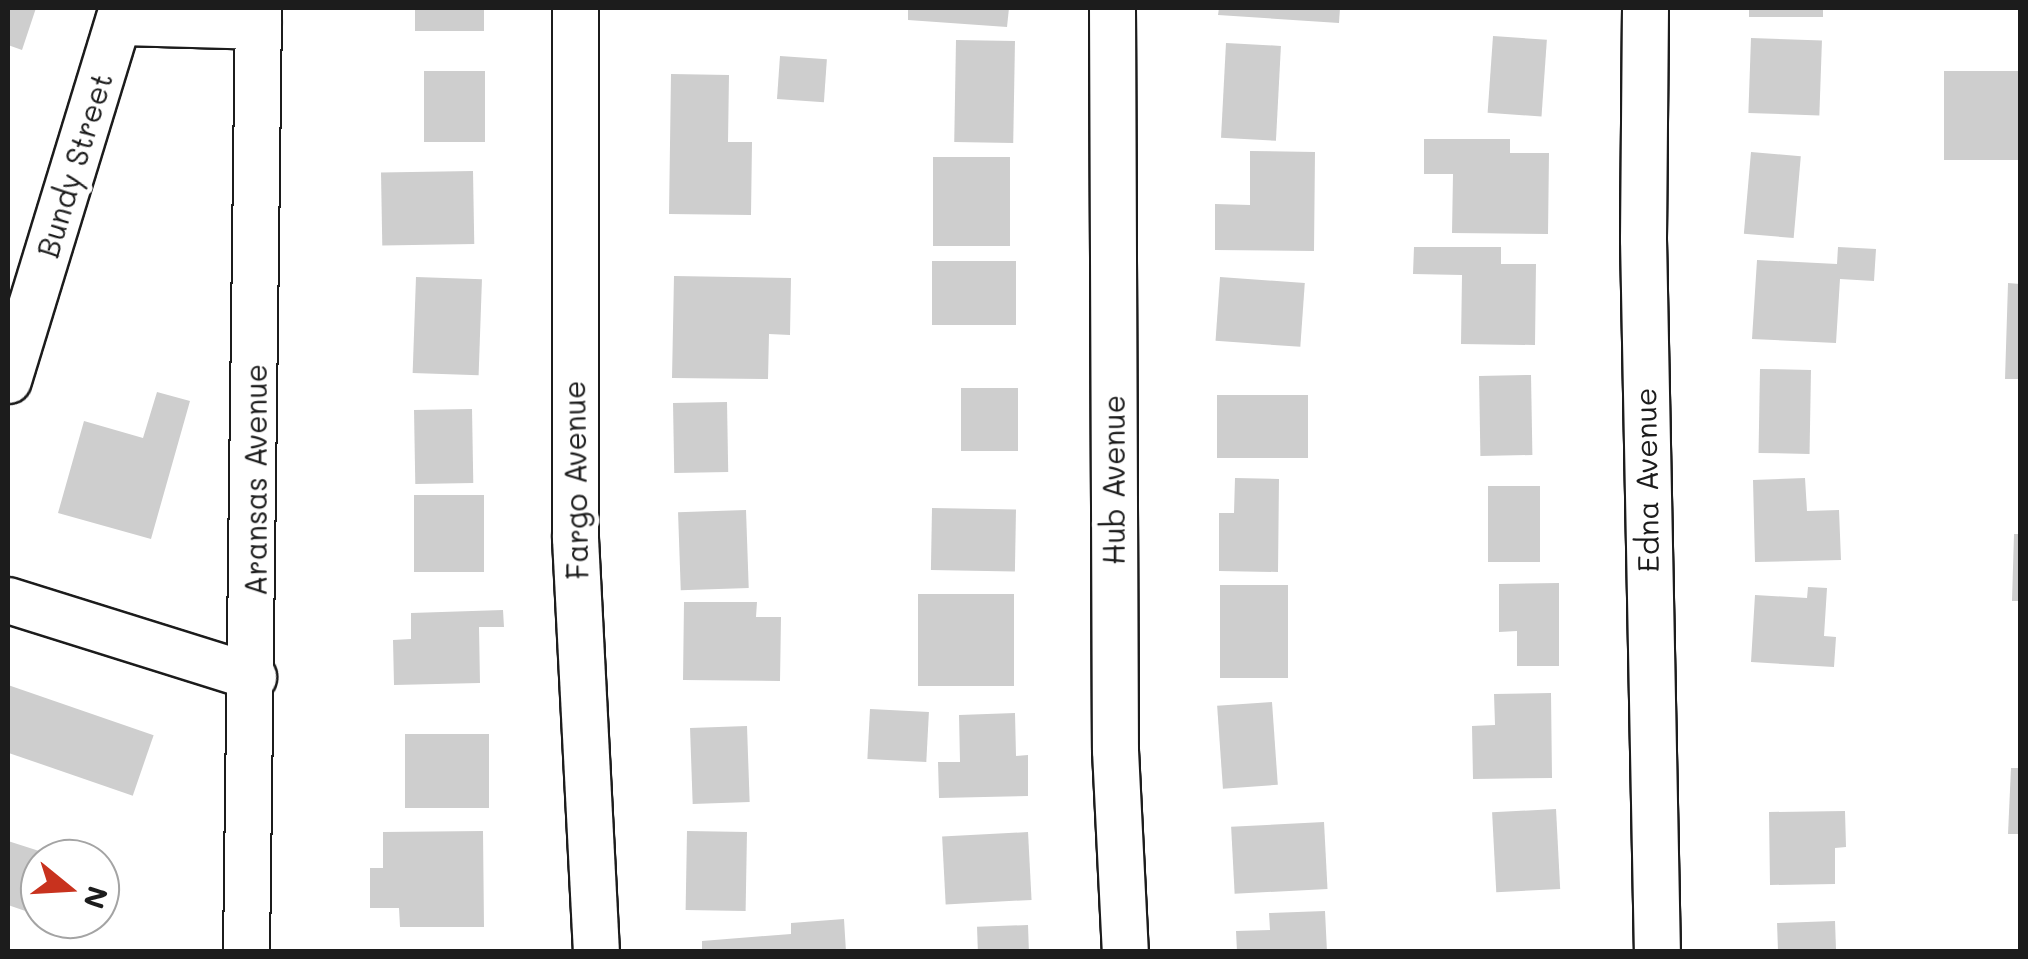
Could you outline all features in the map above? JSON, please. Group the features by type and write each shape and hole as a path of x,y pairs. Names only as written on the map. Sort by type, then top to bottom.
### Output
{"street":[{"name":"Fargo Avenue","path":"575,8 575,538 596,952"},
{"name":"Hub Avenue","path":"1112,8 1114,750 1125,952"},
{"name":"Edna Avenue","path":"1645,8 1642,239 1657,952"},
{"path":"120,14 258,17"},
{"name":"Bundy Street","path":"8,380 120,14"},
{"name":"Aransas Avenue","path":"246,952 253,677 258,17"},
{"path":"8,600 253,677"}],"building":[{"path":"8,8 36,8 22,50 8,45"},
{"path":"415,8 484,8 484,31 415,31"},
{"path":"908,8 1009,8 1007,27 908,20"},
{"path":"1219,8 1340,8 1339,23 1218,15"},
{"path":"1749,8 1823,8 1823,17 1749,17"},
{"path":"1493,36 1547,40 1541,117 1488,113"},
{"path":"1751,38 1822,40 1819,115 1748,113"},
{"path":"956,40 1015,41 1013,143 954,142"},
{"path":"1226,43 1281,46 1276,141 1221,138"},
{"path":"780,56 827,59 824,102 777,99"},
{"path":"424,71 485,71 485,142 424,142"},
{"path":"1944,71 2020,71 2020,160 1944,160"},
{"path":"671,74 729,75 728,142 752,142 751,215 669,214"},
{"path":"1424,139 1510,139 1510,153 1549,153 1548,234 1452,233 1453,174 1424,174"},
{"path":"1250,151 1315,152 1314,251 1215,250 1215,204 1250,205"},
{"path":"1751,152 1801,156 1794,238 1744,234"},
{"path":"933,157 1010,157 1010,246 933,246"},
{"path":"473,171 474,244 382,246 381,173"},
{"path":"1414,247 1501,247 1501,264 1536,264 1535,345 1461,344 1462,275 1413,274"},
{"path":"1838,247 1876,249 1874,281 1840,279 1836,343 1752,339 1757,260 1837,264"},
{"path":"932,261 1016,261 1016,325 932,325"},
{"path":"674,276 791,278 790,335 769,334 768,379 672,378"},
{"path":"416,277 482,279 479,375 413,373"},
{"path":"1220,277 1305,283 1300,347 1216,341"},
{"path":"2008,283 2020,284 2020,379 2005,379"},
{"path":"1760,369 1811,370 1810,454 1759,453"},
{"path":"1531,375 1532,455 1480,456 1479,376"},
{"path":"961,388 1018,388 1018,451 961,451"},
{"path":"157,392 190,401 151,539 58,513 84,421 143,438"},
{"path":"1217,395 1308,395 1308,458 1217,458"},
{"path":"727,402 728,472 674,473 673,403"},
{"path":"472,409 473,483 415,484 414,410"},
{"path":"1235,478 1279,479 1278,572 1219,571 1219,513 1234,513"},
{"path":"1805,478 1807,511 1839,510 1841,560 1755,562 1753,480"},
{"path":"1488,486 1540,486 1540,562 1488,562"},
{"path":"414,495 484,495 484,572 414,572"},
{"path":"932,508 1016,509 1015,571 931,570"},
{"path":"746,510 749,588 681,590 678,512"},
{"path":"2014,534 2020,534 2020,601 2012,601"},
{"path":"1559,583 1559,666 1517,666 1517,631 1499,632 1499,584"},
{"path":"1220,585 1288,585 1288,678 1220,678"},
{"path":"1808,587 1827,588 1824,636 1836,637 1834,667 1751,662 1755,595 1807,598"},
{"path":"918,594 1014,594 1014,686 918,686"},
{"path":"684,602 757,602 756,617 781,617 780,681 683,680"},
{"path":"503,610 504,627 479,627 480,683 394,685 393,640 411,639 411,613"},
{"path":"8,685 154,735 133,796 8,753"},
{"path":"1551,693 1552,778 1473,779 1472,726 1495,725 1494,694"},
{"path":"1272,702 1278,785 1223,789 1217,706"},
{"path":"870,709 929,712 926,762 867,759"},
{"path":"1015,713 1016,756 1028,755 1028,796 939,798 938,762 960,762 959,715"},
{"path":"747,726 750,802 693,804 690,728"},
{"path":"405,734 489,734 489,808 405,808"},
{"path":"2011,768 2020,768 2020,834 2008,834"},
{"path":"1556,809 1560,889 1496,892 1492,812"},
{"path":"1845,811 1846,847 1835,848 1835,884 1770,885 1769,812"},
{"path":"1324,822 1328,889 1235,894 1231,827"},
{"path":"483,831 484,927 400,927 399,908 370,908 370,868 383,868 383,832"},
{"path":"687,831 747,832 746,911 686,910"},
{"path":"1028,832 1032,900 946,904 942,837"},
{"path":"8,841 20,845 20,909 8,905"},
{"path":"1325,911 1327,952 1237,952 1236,931 1270,930 1269,913"},
{"path":"844,919 846,952 702,952 702,941 791,934 791,923"},
{"path":"1835,921 1836,952 1778,952 1777,923"},
{"path":"1028,925 1029,952 978,952 977,927"}]}
